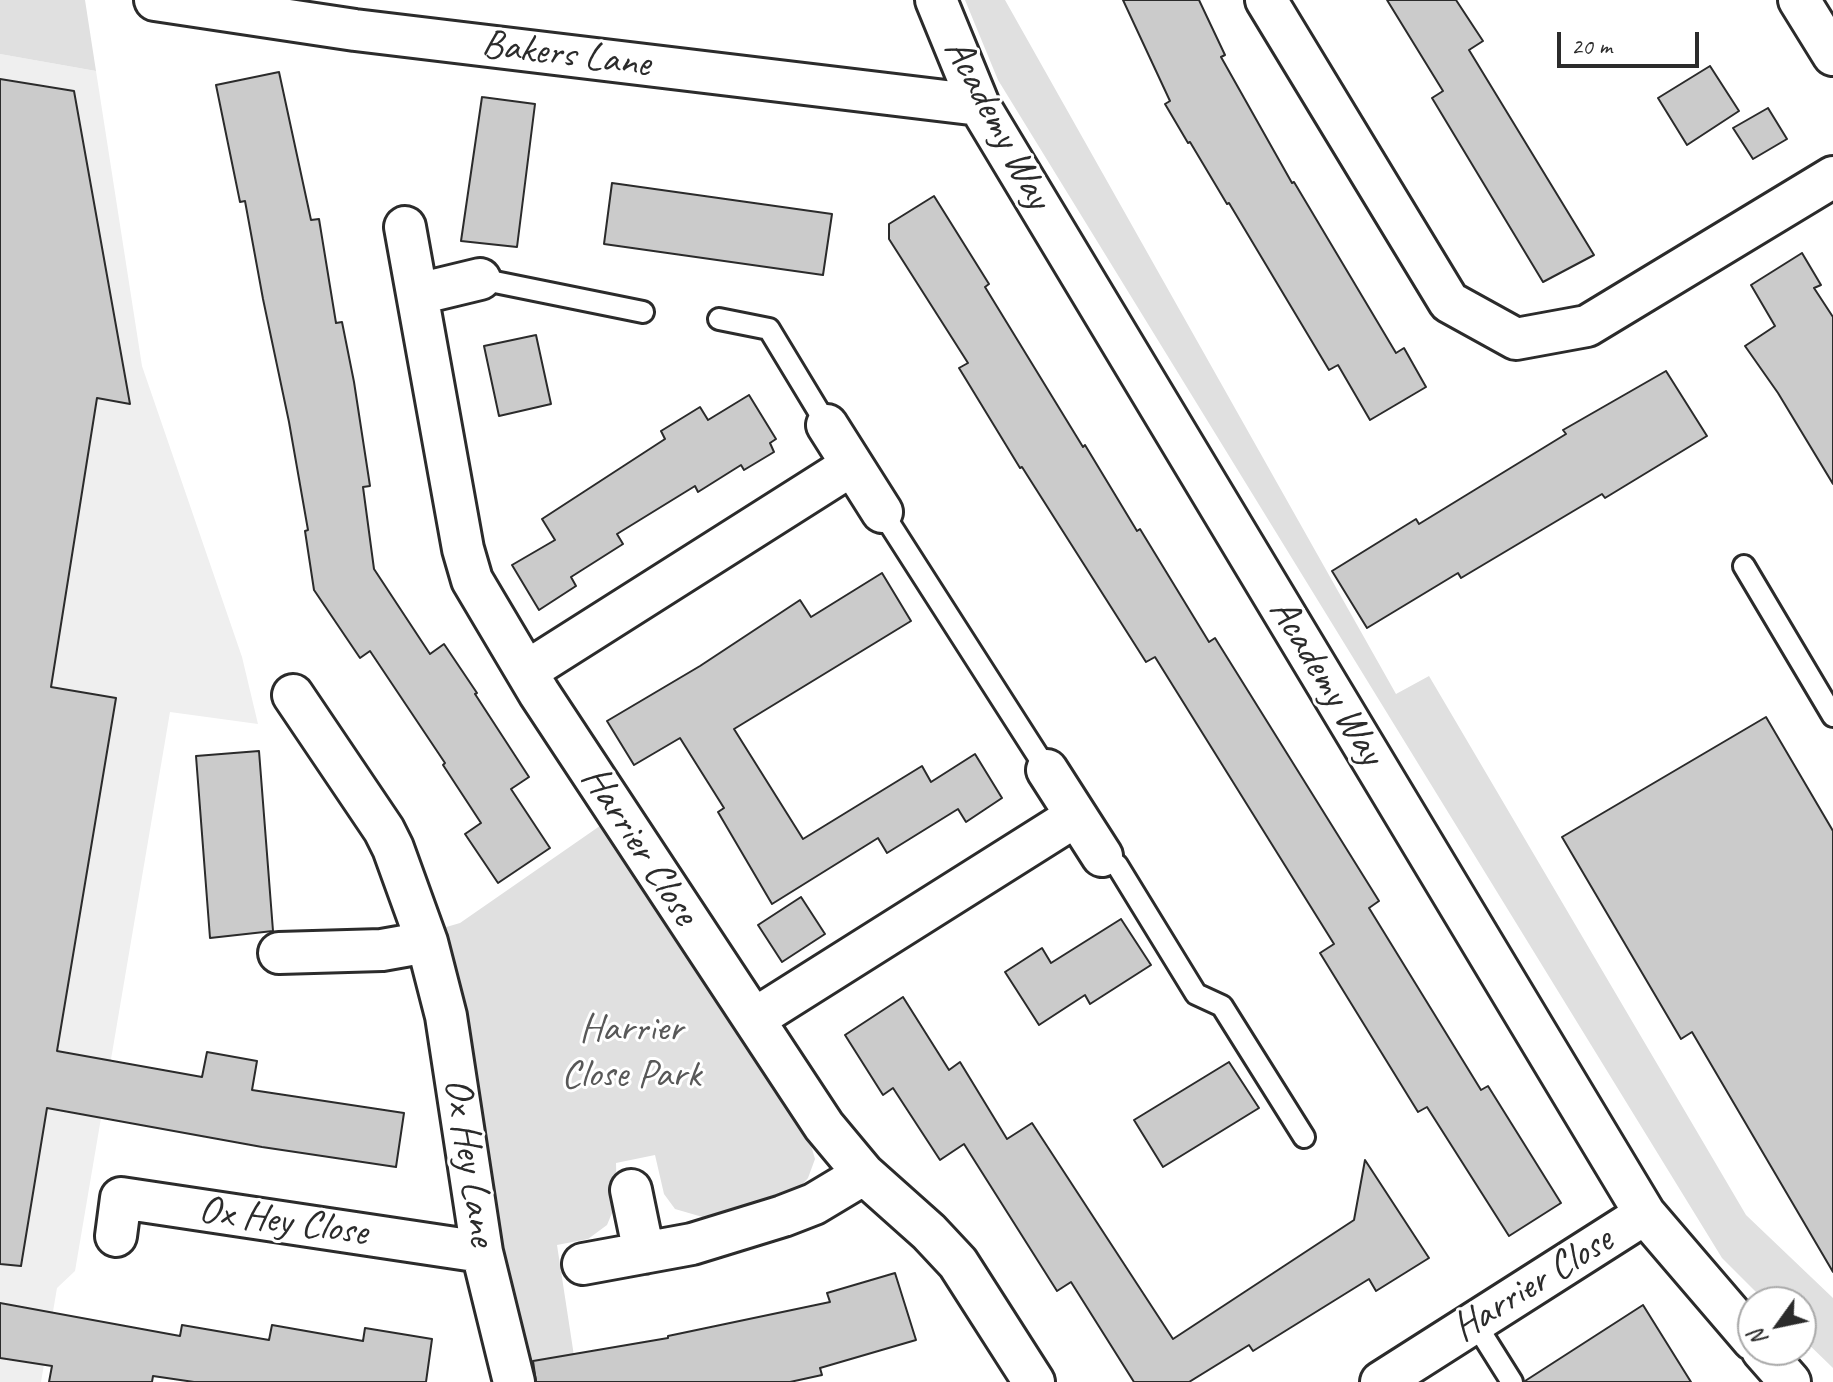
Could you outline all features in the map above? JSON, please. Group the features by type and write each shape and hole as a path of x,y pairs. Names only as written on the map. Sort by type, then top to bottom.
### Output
{"street":[{"name":"Bakers Lane","path":"155,0 371,32 979,105"},
{"name":"Academy Way","path":"936,0 979,105 1645,1214 1737,1321"},
{"path":"1266,0 1449,302 1516,339 1587,326 1833,177"},
{"path":"1799,0 1833,55"},
{"name":"Harrier Close","path":"405,227 472,580 539,693 824,1126 864,1174 929,1232 958,1263 1034,1382"},
{"path":"418,294 480,279"},
{"path":"827,425 882,512"},
{"path":"527,671 852,465"},
{"name":"Ox Hey Lane","path":"293,695 389,839 427,942 446,1016 482,1252 514,1382"},
{"path":"1047,770 1102,856"},
{"path":"754,1019 1076,816"},
{"path":"279,953 382,950 427,942"},
{"path":"583,1264 692,1244 783,1216 814,1204 864,1174"},
{"path":"631,1190 644,1253"},
{"name":"Ox Hey Close","path":"116,1236 121,1198 482,1252"},
{"name":"Harrier Close","path":"1381,1382 1645,1214"},
{"path":"1776,1366 1790,1382"}],"lane":[{"path":"480,279 643,312"},
{"path":"719,319 769,329 827,425"},
{"path":"882,512 1047,770"},
{"path":"1744,566 1833,716"},
{"path":"1102,856 1117,865 1196,994 1222,1006 1304,1137"},
{"path":"1475,1323 1512,1382"}],"shaded area":[{"path":"0,54 96,71 142,366 242,657 258,724 170,712 75,1271 57,1288 41,1382 0,1382"}],"green space":[{"path":"0,0 85,0 96,71 0,54"},
{"path":"965,0 1005,0 1396,694 1429,676 1746,1215 1833,1298 1833,1368 1817,1352 1817,1286 1750,1286 1722,1258 998,80"},
{"name":"Harrier Close Park","path":"607,821 808,1135 815,1159 808,1178 797,1191 706,1218 675,1209 664,1194 655,1155 616,1163 617,1201 607,1225 588,1239 557,1245 578,1382 532,1382 436,930 460,923"}],"building":[{"path":"1123,0 1199,0 1225,55 1221,57 1292,183 1396,353 1404,348 1426,387 1370,420 1338,365 1329,370 1229,203 1165,104 1170,101"},
{"path":"1387,0 1456,0 1483,41 1469,50 1594,255 1543,282 1432,98 1443,91"},
{"path":"1710,66 1739,111 1687,145 1658,98"},
{"path":"279,72 311,220 319,219 336,323 342,322 354,382 370,486 363,487 374,569 430,654 444,644 477,693 529,777 511,789 550,848 498,883 465,834 481,823 443,765 445,763 370,651 360,658 314,590 305,531 308,530 289,422 245,201 240,202 216,85"},
{"path":"0,79 74,91 130,404 97,398 51,687 116,698 57,1051 202,1077 207,1052 257,1061 252,1090 404,1113 396,1167 262,1147 47,1108 21,1266 0,1264"},
{"path":"482,97 535,104 517,247 461,241"},
{"path":"1768,108 1787,139 1753,159 1733,128"},
{"path":"612,183 832,214 823,275 604,244"},
{"path":"934,196 989,284 985,287 1083,447 1085,445 1137,531 1140,529 1209,642 1215,638 1379,901 1369,908 1481,1090 1488,1086 1561,1203 1509,1236 1427,1107 1418,1112 1320,953 1334,944 1155,657 1146,662 959,368 968,363 889,239 889,224"},
{"path":"1802,253 1821,285 1814,288 1833,317 1833,484 1778,393 1745,346 1775,326 1751,285"},
{"path":"536,335 551,404 499,416 484,346"},
{"path":"1666,371 1707,436 1605,498 1602,494 1461,578 1458,573 1367,628 1332,571 1416,519 1419,524 1566,434 1563,430"},
{"path":"749,395 776,439 770,443 774,452 744,470 741,465 698,492 695,486 617,534 623,544 571,577 576,586 539,610 512,565 555,540 542,519 665,439 661,431 700,407 708,420"},
{"path":"882,573 911,621 734,729 803,839 922,766 931,782 975,754 1002,798 966,822 958,809 887,853 878,838 772,904 718,812 724,808 680,738 634,765 607,721 700,666 800,600 811,617"},
{"path":"1766,717 1833,831 1833,1272 1692,1032 1681,1039 1562,837"},
{"path":"259,751 273,931 210,938 196,756"},
{"path":"801,897 825,934 782,962 758,925"},
{"path":"1121,919 1151,965 1090,1004 1085,995 1039,1025 1005,972 1042,948 1051,963"},
{"path":"903,997 949,1070 960,1062 1007,1139 1032,1123 1173,1339 1354,1220 1365,1160 1429,1258 1376,1291 1369,1279 1253,1351 1249,1345 1189,1382 1134,1382 1071,1282 1057,1291 964,1144 940,1160 893,1088 883,1095 845,1035"},
{"path":"1229,1062 1259,1108 1163,1167 1134,1120"},
{"path":"895,1273 916,1340 820,1368 822,1375 790,1382 536,1382 533,1361 668,1338 830,1302 827,1293"},
{"path":"0,1303 180,1336 182,1325 269,1340 272,1325 363,1341 365,1328 432,1339 426,1382 194,1382 153,1376 152,1382 49,1382 52,1366 0,1358"},
{"path":"1643,1305 1691,1382 1525,1382 1525,1381"}]}
